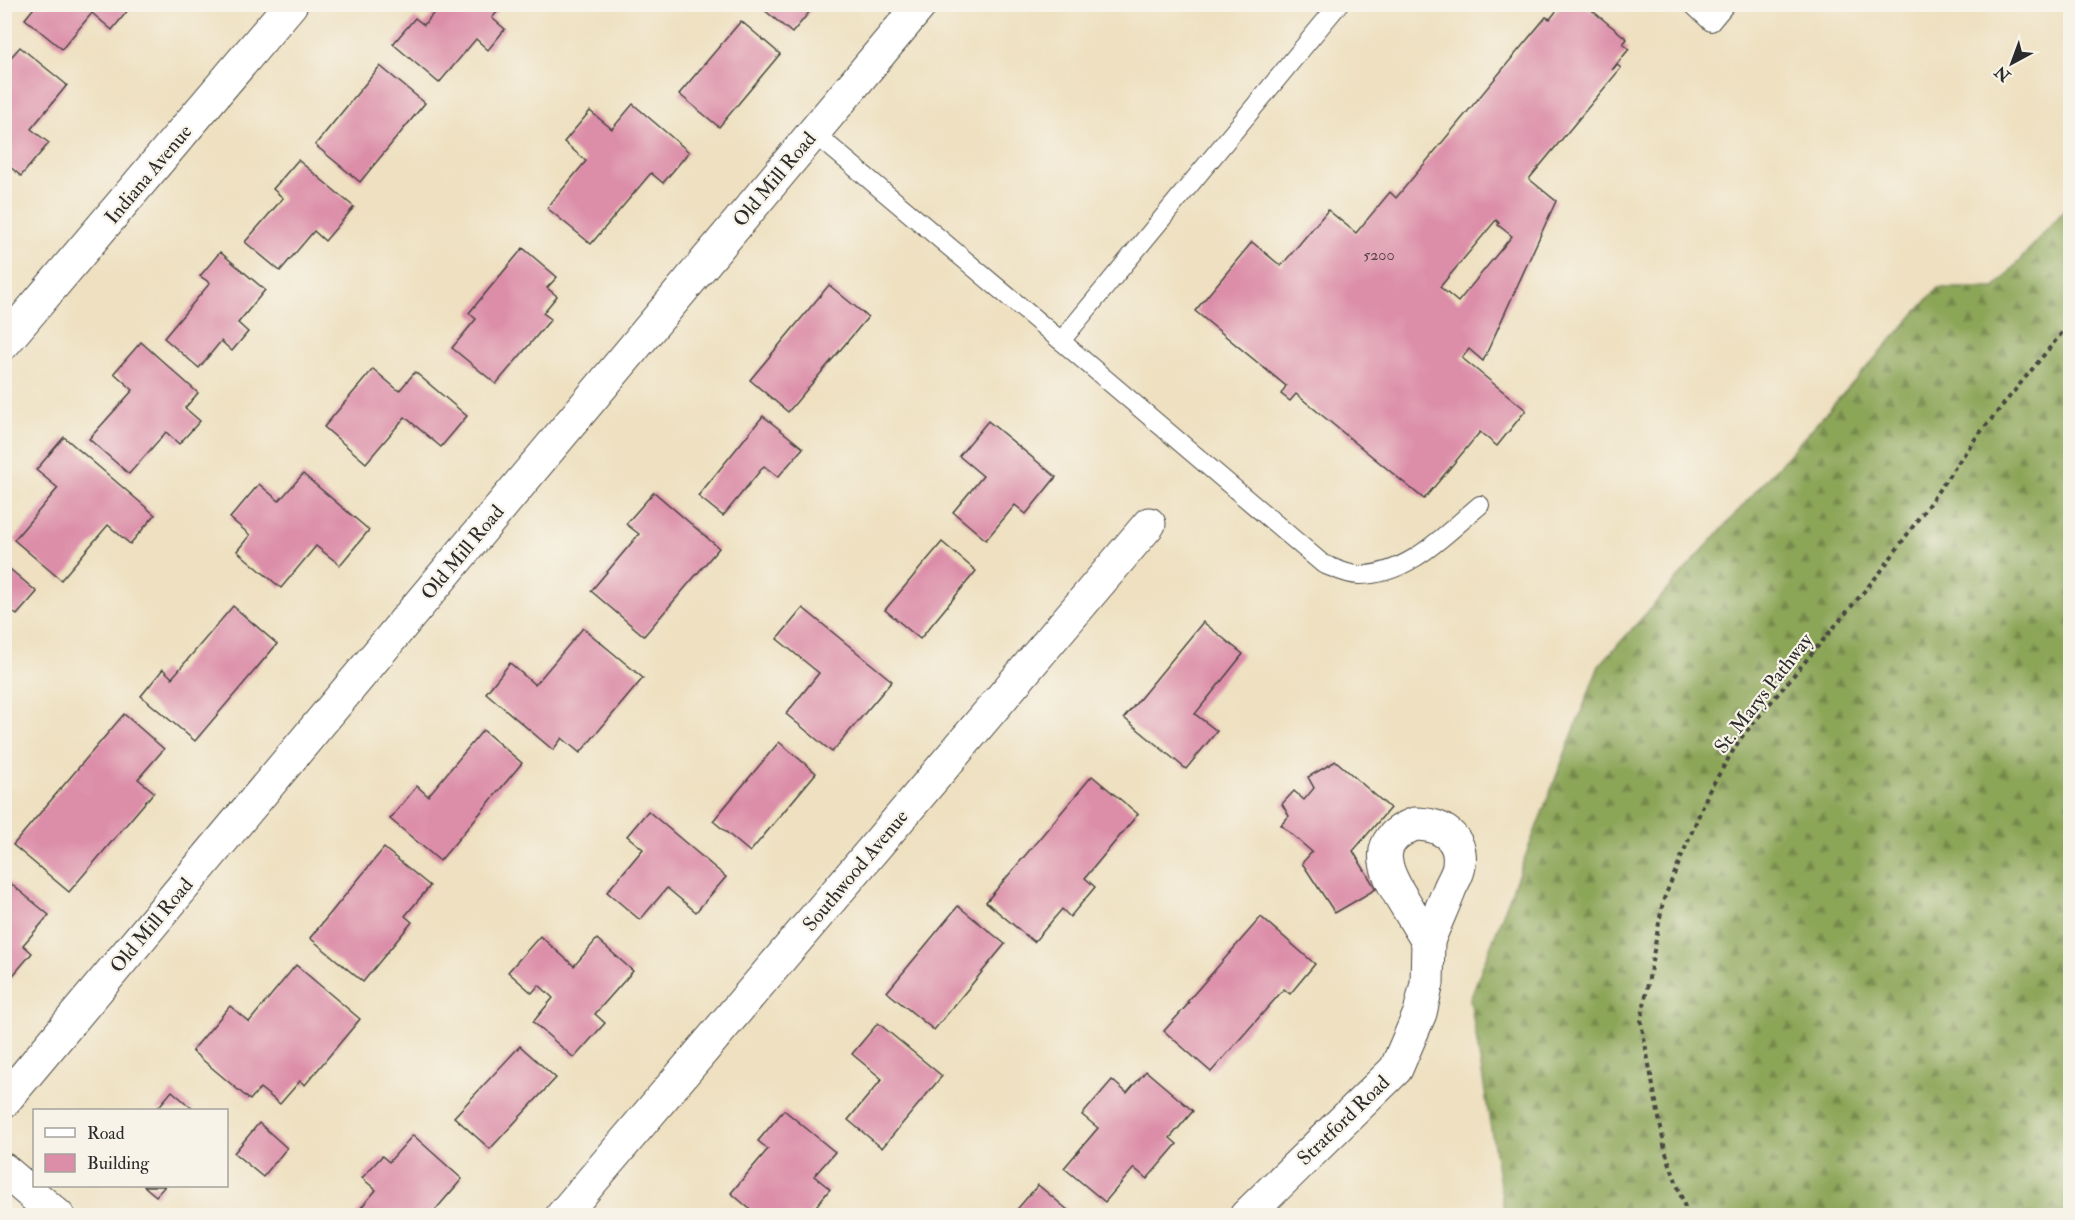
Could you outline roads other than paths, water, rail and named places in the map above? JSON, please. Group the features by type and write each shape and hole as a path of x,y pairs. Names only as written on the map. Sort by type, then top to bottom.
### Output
{"street":[{"name":"Indiana Avenue","path":"4,343 291,4"},
{"name":"Old Mill Road","path":"4,1101 921,4"},
{"name":"Southwood Avenue","path":"562,1215 1149,524"},
{"name":"Stratford Road","path":"1246,1215 1396,1069 1420,1014 1426,983 1428,941"},
{"path":"4,1170 58,1215"}],"lane":[{"path":"1061,341 1339,4"},
{"path":"1692,4 1712,22 1726,4"},
{"path":"813,132 1323,564 1357,575 1390,571 1419,555 1480,505"}]}
